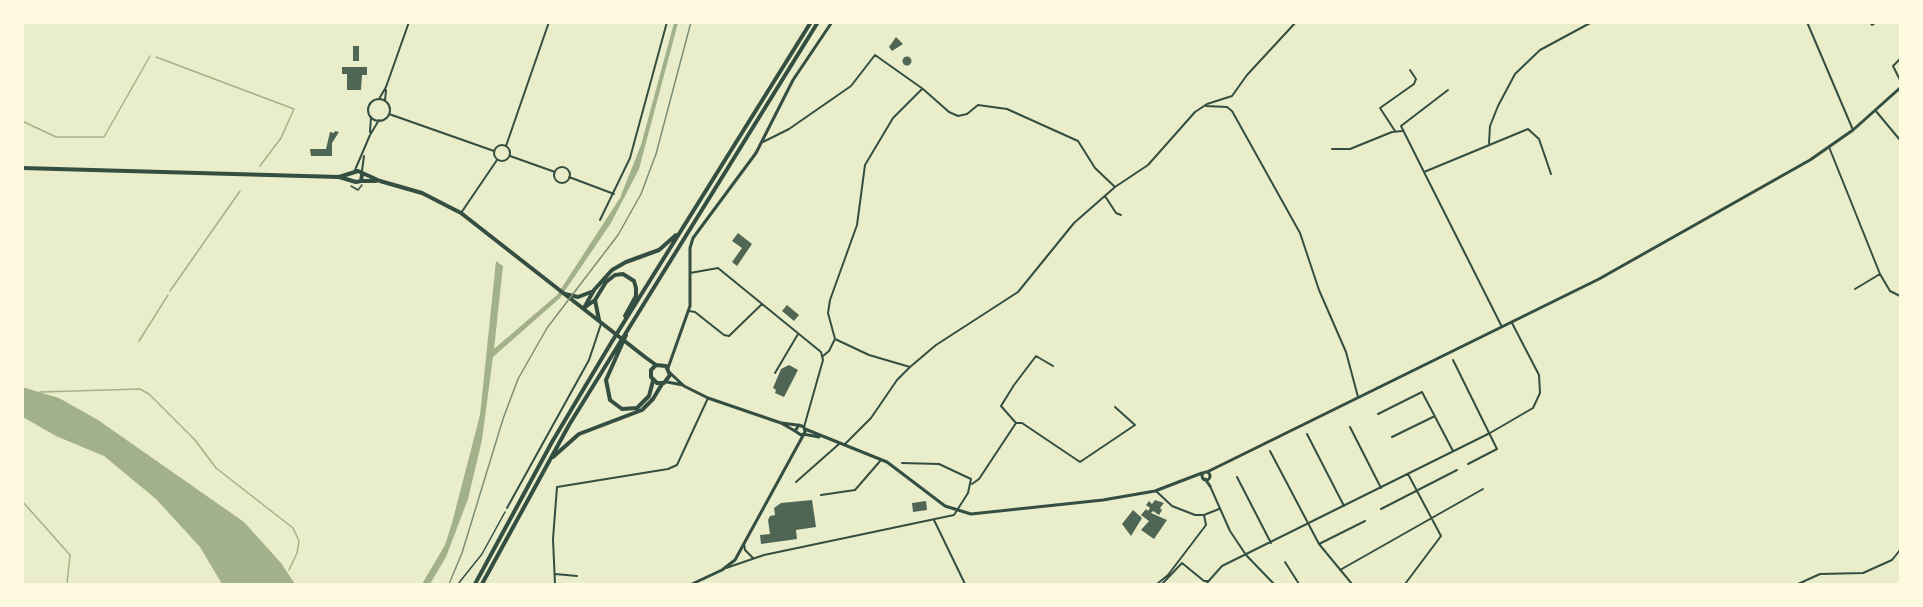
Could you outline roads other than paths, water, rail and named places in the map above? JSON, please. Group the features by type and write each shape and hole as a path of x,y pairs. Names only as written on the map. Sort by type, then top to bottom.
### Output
{"main road":[{"path":"475,585 552,442 623,323 811,22"},
{"path":"482,585 548,462 633,318 818,22"},
{"path":"22,168 339,177 352,181 380,181"},
{"path":"339,177 353,172 362,174 422,193 461,213 573,298 645,357 668,368 670,373 664,383 642,410 579,434 548,462"},
{"path":"352,181 353,172"},
{"path":"361,181 362,174"},
{"path":"573,298 584,296 594,290 619,265 659,250 681,230"},
{"path":"584,308 595,300 610,278 619,274 629,277 636,288 636,296 623,323"},
{"path":"584,308 594,290"},
{"path":"595,300 602,322"},
{"path":"633,318 609,372 607,394 610,400 622,409 638,408 649,396 653,381 645,357"},
{"path":"651,370 659,364"},
{"path":"653,381 664,383"}],"street":[{"path":"370,135 369,105 379,99 386,87 409,22"},
{"path":"549,22 506,146 510,156 555,172 565,167 569,171 569,177 565,182 559,182 555,177 555,172"},
{"path":"600,220 614,194 635,143 667,22"},
{"path":"668,368 670,356 689,311 690,248 693,238 763,142 793,80 832,22"},
{"path":"844,445 871,418 897,380 910,367 943,340 1018,292 1067,231 1115,187 1155,159 1185,122 1203,106 1232,96 1247,75 1296,22"},
{"path":"1489,144 1490,126 1497,106 1515,74 1540,50 1592,22"},
{"path":"1807,22 1853,130"},
{"path":"1870,22 1872,25 1877,22"},
{"path":"763,142 789,129 851,86 875,55 923,89 949,112 958,116 967,114 978,105 1007,109 1078,141 1095,168 1115,187"},
{"path":"1900,59 1894,64 1900,80"},
{"path":"1395,131 1380,108 1414,84 1416,79 1410,70"},
{"path":"353,172 379,120 388,114 389,107 385,101 386,87"},
{"path":"781,423 799,425 820,437 881,460 931,497 956,511 985,514 1069,505 1155,491 1207,474 1599,279 1829,147 1853,130 1900,88"},
{"path":"799,434 805,428 805,420 820,375 823,356 829,351 835,339 828,312 830,300 857,225 865,165 893,118 923,89"},
{"path":"1448,90 1404,123 1402,131 1502,327"},
{"path":"379,99 385,101"},
{"path":"1203,106 1223,106 1232,111 1300,233 1319,290 1346,352 1358,397"},
{"path":"1875,110 1900,141"},
{"path":"388,114 494,151"},
{"path":"371,117 379,120"},
{"path":"1424,172 1528,129 1539,139 1551,174"},
{"path":"1332,149 1350,149 1395,131 1402,131"},
{"path":"494,151 499,146 506,146"},
{"path":"1829,147 1880,274 1890,291 1900,296"},
{"path":"362,174 365,150"},
{"path":"494,151 497,160"},
{"path":"497,160 504,161 510,156"},
{"path":"461,213 497,160"},
{"path":"569,177 614,194"},
{"path":"1105,196 1116,213 1121,215"},
{"path":"690,273 718,268 818,349 823,356"},
{"path":"1855,289 1880,274"},
{"path":"689,311 695,312 724,335 729,336 762,303"},
{"path":"507,508 589,360 602,322"},
{"path":"1206,585 1222,566 1490,433 1533,408 1540,393 1539,375 1512,322"},
{"path":"775,373 798,334"},
{"path":"835,339 868,355 910,367"},
{"path":"659,364 670,356"},
{"path":"1053,366 1036,356 1014,384 1001,406 1016,423 1022,423 1080,462 1135,425 1115,407"},
{"path":"1453,360 1497,449 1468,464"},
{"path":"670,373 684,386 708,398 781,423 799,434 820,437"},
{"path":"664,383 684,386"},
{"path":"1378,414 1422,392 1453,451"},
{"path":"555,585 552,539 557,487 668,469 677,465 708,398"},
{"path":"1392,437 1435,416"},
{"path":"799,425 805,420"},
{"path":"692,585 753,558 847,536 948,517 956,511 972,484 979,479 1016,423"},
{"path":"726,568 735,560 796,444 799,425"},
{"path":"1350,427 1380,488"},
{"path":"1307,434 1344,506"},
{"path":"796,482 839,444"},
{"path":"1270,451 1319,544 1352,585"},
{"path":"821,495 855,490 881,460"},
{"path":"902,463 939,464 968,476 972,484"},
{"path":"1381,510 1457,471"},
{"path":"1204,479 1207,474"},
{"path":"1207,474 1220,509 1246,555 1274,585"},
{"path":"1404,585 1440,542 1441,536 1408,474"},
{"path":"1195,477 1204,479 1210,486"},
{"path":"1237,477 1270,543"},
{"path":"1340,570 1484,489"},
{"path":"1155,491 1172,506 1195,515 1204,515 1220,509"},
{"path":"1157,584 1168,575 1206,525 1204,515"},
{"path":"934,520 965,585"},
{"path":"1319,544 1365,521"},
{"path":"744,544 745,550 753,558"},
{"path":"1798,585 1820,574 1863,573 1892,560 1900,550"},
{"path":"1285,562 1299,585"},
{"path":"1162,585 1182,563 1204,581 1209,581"},
{"path":"555,574 577,576"}],"waterway":[{"path":"22,121 56,137 104,137 150,56"},
{"path":"156,57 294,109 281,138 260,166"},
{"path":"170,291 240,191"},
{"path":"139,341 168,295"},
{"path":"40,392 140,389 149,394 195,440 216,468 293,528 299,541 297,553 289,570"},
{"path":"22,501 70,555 67,584"}],"railway":[{"path":"449,584 462,553 503,419 518,379 547,328 618,235 641,194 656,154 691,22"}]}
